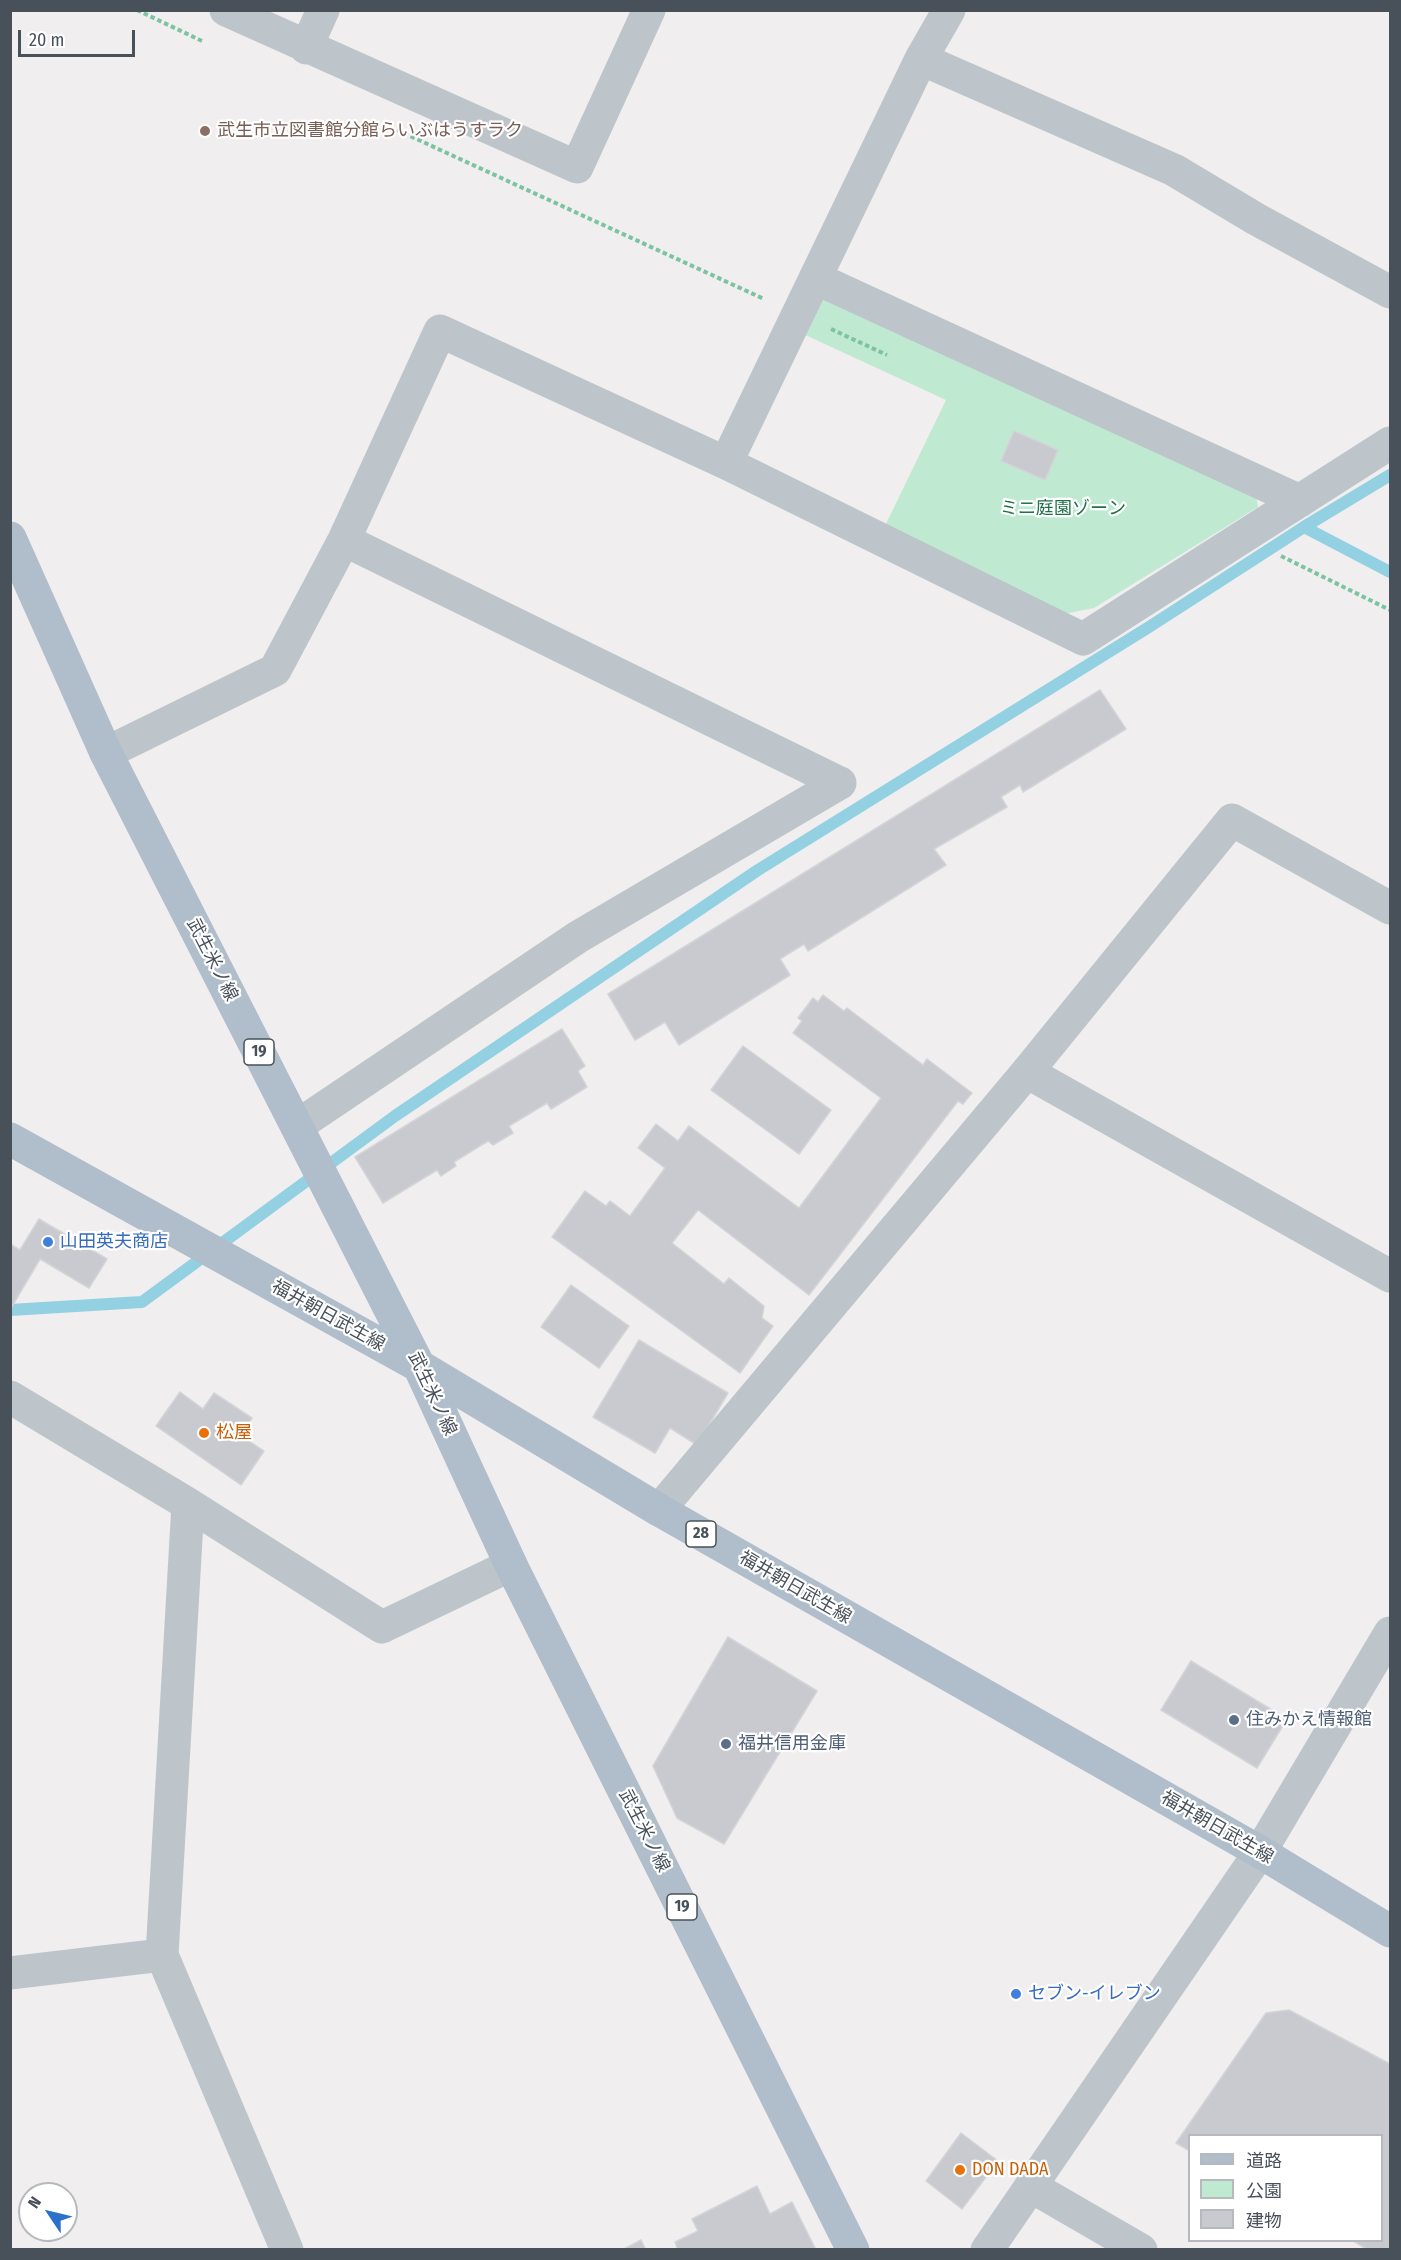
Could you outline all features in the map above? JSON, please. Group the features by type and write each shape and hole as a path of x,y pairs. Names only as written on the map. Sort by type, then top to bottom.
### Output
{"main road":[{"name":"武生米ノ線","path":"10,538 106,753 419,1366 511,1565 854,2250"},
{"name":"福井朝日武生線","path":"10,1139 419,1366 659,1510 1260,1852 1390,1931"}],"street":[{"path":"226,10 306,48 578,167 649,10"},
{"path":"306,48 323,10"},
{"path":"726,463 921,59 949,10"},
{"path":"921,59 1174,170 1256,219 1390,292"},
{"path":"815,278 1300,501"},
{"path":"106,753 275,670 344,540 440,332 726,463 1083,639 1390,443"},
{"path":"297,1126 578,937 840,783 344,540"},
{"path":"659,1510 1027,1072 1232,820 1390,908"},
{"path":"1027,1072 1390,1276"},
{"path":"10,1397 188,1504 382,1627 511,1565"},
{"path":"188,1504 162,1955 287,2250"},
{"path":"987,2250 1260,1852 1390,1633"},
{"path":"10,1973 162,1955"},
{"path":"1032,2187 1141,2250"}],"path":[{"path":"137,10 213,45"},
{"path":"386,125 894,358"},
{"path":"1284,558 1390,610"}],"green space":[{"name":"ミニ庭園ゾーン","path":"819,293 1255,489 1258,507 1094,608 1059,615 884,528 946,400 801,333"}],"building":[{"path":"1014,431 1058,450 1045,480 1001,461"},
{"path":"1100,690 1126,729 1023,792 1020,785 1001,797 1007,807 934,849 946,865 808,951 804,944 780,959 790,975 679,1045 665,1022 635,1040 608,994"},
{"path":"823,995 844,1011 847,1008 923,1065 927,1059 972,1093 963,1104 958,1101 809,1295 698,1210 672,1243 724,1284 729,1278 764,1306 762,1318 773,1326 740,1373 552,1237 585,1191 606,1206 610,1201 630,1216 665,1168 638,1148 656,1124 678,1141 689,1126 799,1208 881,1098 793,1033 802,1021 798,1018 813,998 818,1002"},
{"path":"562,1029 585,1066 578,1071 587,1087 551,1109 547,1103 509,1126 513,1133 493,1145 488,1141 454,1162 456,1166 441,1176 437,1170 383,1203 355,1157"},
{"path":"743,1046 831,1110 799,1154 711,1090"},
{"path":"39,1219 107,1259 89,1288 40,1259 11,1308 10,1244 20,1250"},
{"path":"571,1285 629,1326 599,1368 541,1327"},
{"path":"639,1340 728,1393 697,1445 670,1428 655,1453 593,1417"},
{"path":"180,1392 203,1409 214,1393 252,1418 240,1435 264,1451 241,1485 156,1426"},
{"path":"728,1637 817,1691 724,1844 677,1818 653,1766"},
{"path":"1191,1661 1287,1719 1257,1768 1161,1710"},
{"path":"1289,2010 1390,2064 1390,2250 1368,2250 1355,2242 1383,2242 1383,2134 1188,2134 1188,2150 1176,2143 1266,2013"},
{"path":"961,2133 998,2161 962,2209 926,2181"},
{"path":"757,2186 770,2214 792,2202 816,2250 678,2250 675,2242 698,2231 692,2219"},
{"path":"641,2240 646,2250 622,2250"}],"waterway":[{"path":"10,1310 142,1302 395,1116 758,870 1390,475"},
{"path":"1304,527 1390,572"}],"place":[{"name":"武生市立図書館分館らいぶはうすラク","path":"205,131"},
{"name":"山田英夫商店","path":"48,1242"},
{"name":"松屋","path":"204,1433"},
{"name":"住みかえ情報館","path":"1234,1720"},
{"name":"福井信用金庫","path":"726,1744"},
{"name":"セブン-イレブン","path":"1016,1994"},
{"name":"DON DADA","path":"960,2170"}]}
